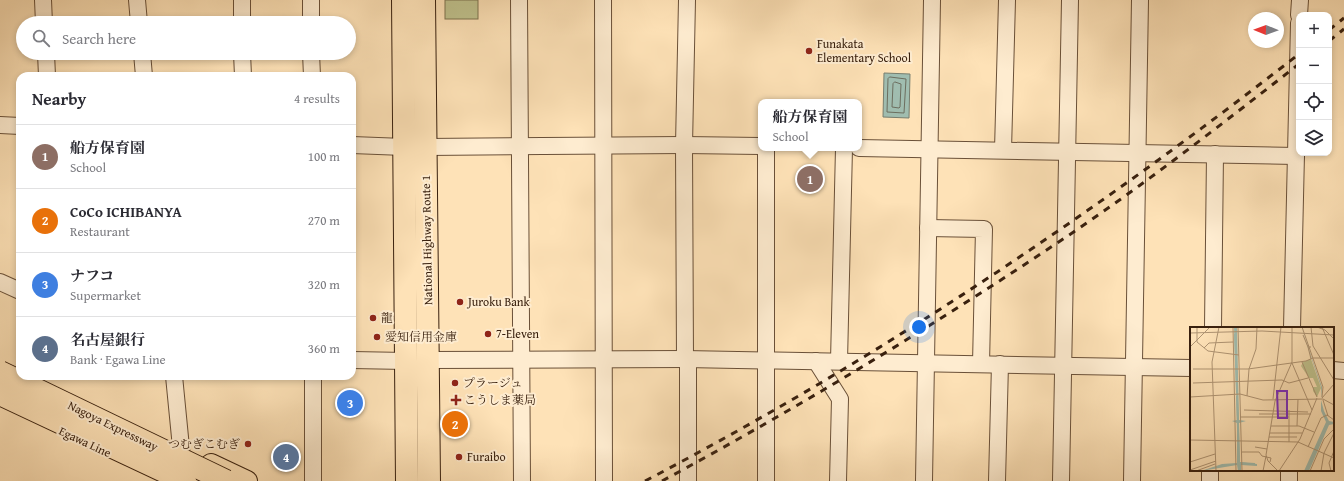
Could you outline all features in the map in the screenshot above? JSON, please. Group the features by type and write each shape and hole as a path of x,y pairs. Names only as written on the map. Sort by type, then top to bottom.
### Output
{"highway":[{"name":"National Highway Route 1","path":"403,0 407,481"},
{"name":"National Highway Route 1","path":"424,0 429,481"},
{"name":"Nagoya Expressway","path":"0,372 16,380"},
{"name":"Nagoya Expressway","path":"17,380 226,481"},
{"path":"0,383 27,385 78,418 181,450"},
{"name":"Nagoya Expressway","path":"0,394 185,481"}],"main road":[{"path":"0,362 16,370"},
{"name":"Egawa Line","path":"0,402 170,481"},
{"path":"181,450 248,481"}],"street":[{"path":"43,0 44,16"},
{"path":"137,0 138,16"},
{"path":"242,0 242,16"},
{"path":"311,0 311,16"},
{"path":"519,0 522,481"},
{"path":"603,0 602,145 604,481"},
{"path":"687,0 684,145 688,481"},
{"path":"924,481 932,0"},
{"path":"1003,150 1007,0"},
{"path":"1061,481 1070,0"},
{"path":"1132,481 1140,0"},
{"path":"1299,12 1300,0"},
{"path":"1297,120 1298,48"},
{"path":"46,60 47,72"},
{"path":"143,60 144,72"},
{"path":"242,60 242,72"},
{"path":"311,60 312,72"},
{"path":"0,125 16,126"},
{"path":"356,145 404,147"},
{"path":"426,147 602,145 758,146"},
{"path":"862,148 1296,156 1292,327"},
{"path":"766,151 766,481"},
{"path":"839,361 844,151"},
{"path":"1213,327 1215,154"},
{"path":"928,228 984,229 981,364"},
{"path":"0,282 16,289"},
{"path":"428,360 687,359 1190,368"},
{"path":"356,360 406,361"},
{"path":"816,361 840,399 838,481"},
{"path":"997,481 1000,364"},
{"path":"1334,370 1344,371"},
{"path":"174,380 185,481"},
{"path":"313,380 313,481"}],"green space":[{"path":"445,0 478,0 478,19 445,19"}],"water":[{"path":"884,73 910,74 909,118 883,117"}],"railway":[{"path":"1332,28 1344,18"},
{"path":"1332,39 1344,29"},
{"path":"645,481 816,386 982,282 1063,228 1143,171 1296,56"},
{"path":"662,481 768,422 873,360 1027,263 1078,229 1162,169 1296,66"}],"place":[{"name":"Funakata Elementary School","path":"809,51"},
{"name":"船方保育園","path":"810,179"},
{"name":"Juroku Bank","path":"460,302"},
{"name":"龍","path":"373,318"},
{"name":"7-Eleven","path":"488,334"},
{"name":"愛知信用金庫","path":"377,337"},
{"name":"プラージュ","path":"455,383"},
{"name":"こうしま薬局","path":"456,400"},
{"name":"ナフコ","path":"350,403"},
{"name":"CoCo ICHIBANYA","path":"455,424"},
{"name":"つむぎこむぎ","path":"248,444"},
{"name":"名古屋銀行","path":"286,457"},
{"name":"Furaibo","path":"459,457"}]}
